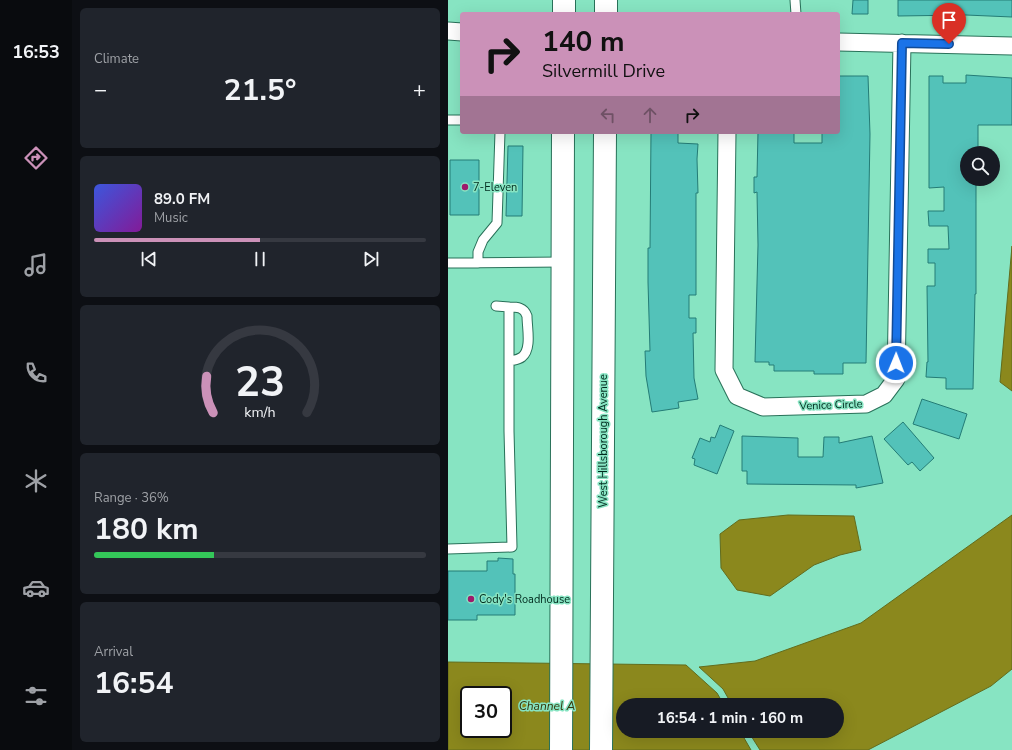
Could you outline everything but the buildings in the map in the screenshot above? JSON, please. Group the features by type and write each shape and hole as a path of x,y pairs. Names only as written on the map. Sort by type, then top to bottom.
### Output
{"main road":[{"path":"564,0 564,12"},
{"path":"606,0 606,12"},
{"path":"561,750 563,134"},
{"name":"West Hillsborough Avenue","path":"601,750 605,134"}],"street":[{"path":"448,31 460,32"},
{"path":"840,42 1012,46"},
{"name":"Venice Circle","path":"728,134 724,370 737,396 764,407 866,404 884,395 896,378 902,43"}],"lane":[{"path":"794,0 796,12"},
{"path":"448,120 460,120"},
{"path":"478,264 478,252 483,240 497,224 500,134"},
{"path":"448,263 478,264 563,262"},
{"path":"496,306 518,307 523,309 527,316 527,351 520,359 510,361"},
{"path":"448,549 512,547 509,431 509,306"}],"water":[{"path":"1012,246 1012,391 1000,382"},
{"path":"788,515 854,516 861,550 840,555 814,565 770,596 737,590 721,568 720,534 739,520"},
{"path":"1012,515 1012,669 991,686 868,750 760,750 752,738 844,738 844,698 728,698 723,689 699,667 755,661 861,623"},
{"name":"Channel A","path":"448,662 686,665 717,693 720,698 616,698 616,738 744,738 751,750 448,750"}],"place":[{"name":"7-Eleven","path":"465,187"},
{"name":"Cody's Roadhouse","path":"471,599"}],"route":[{"path":"896,363 902,43 949,44"}]}
